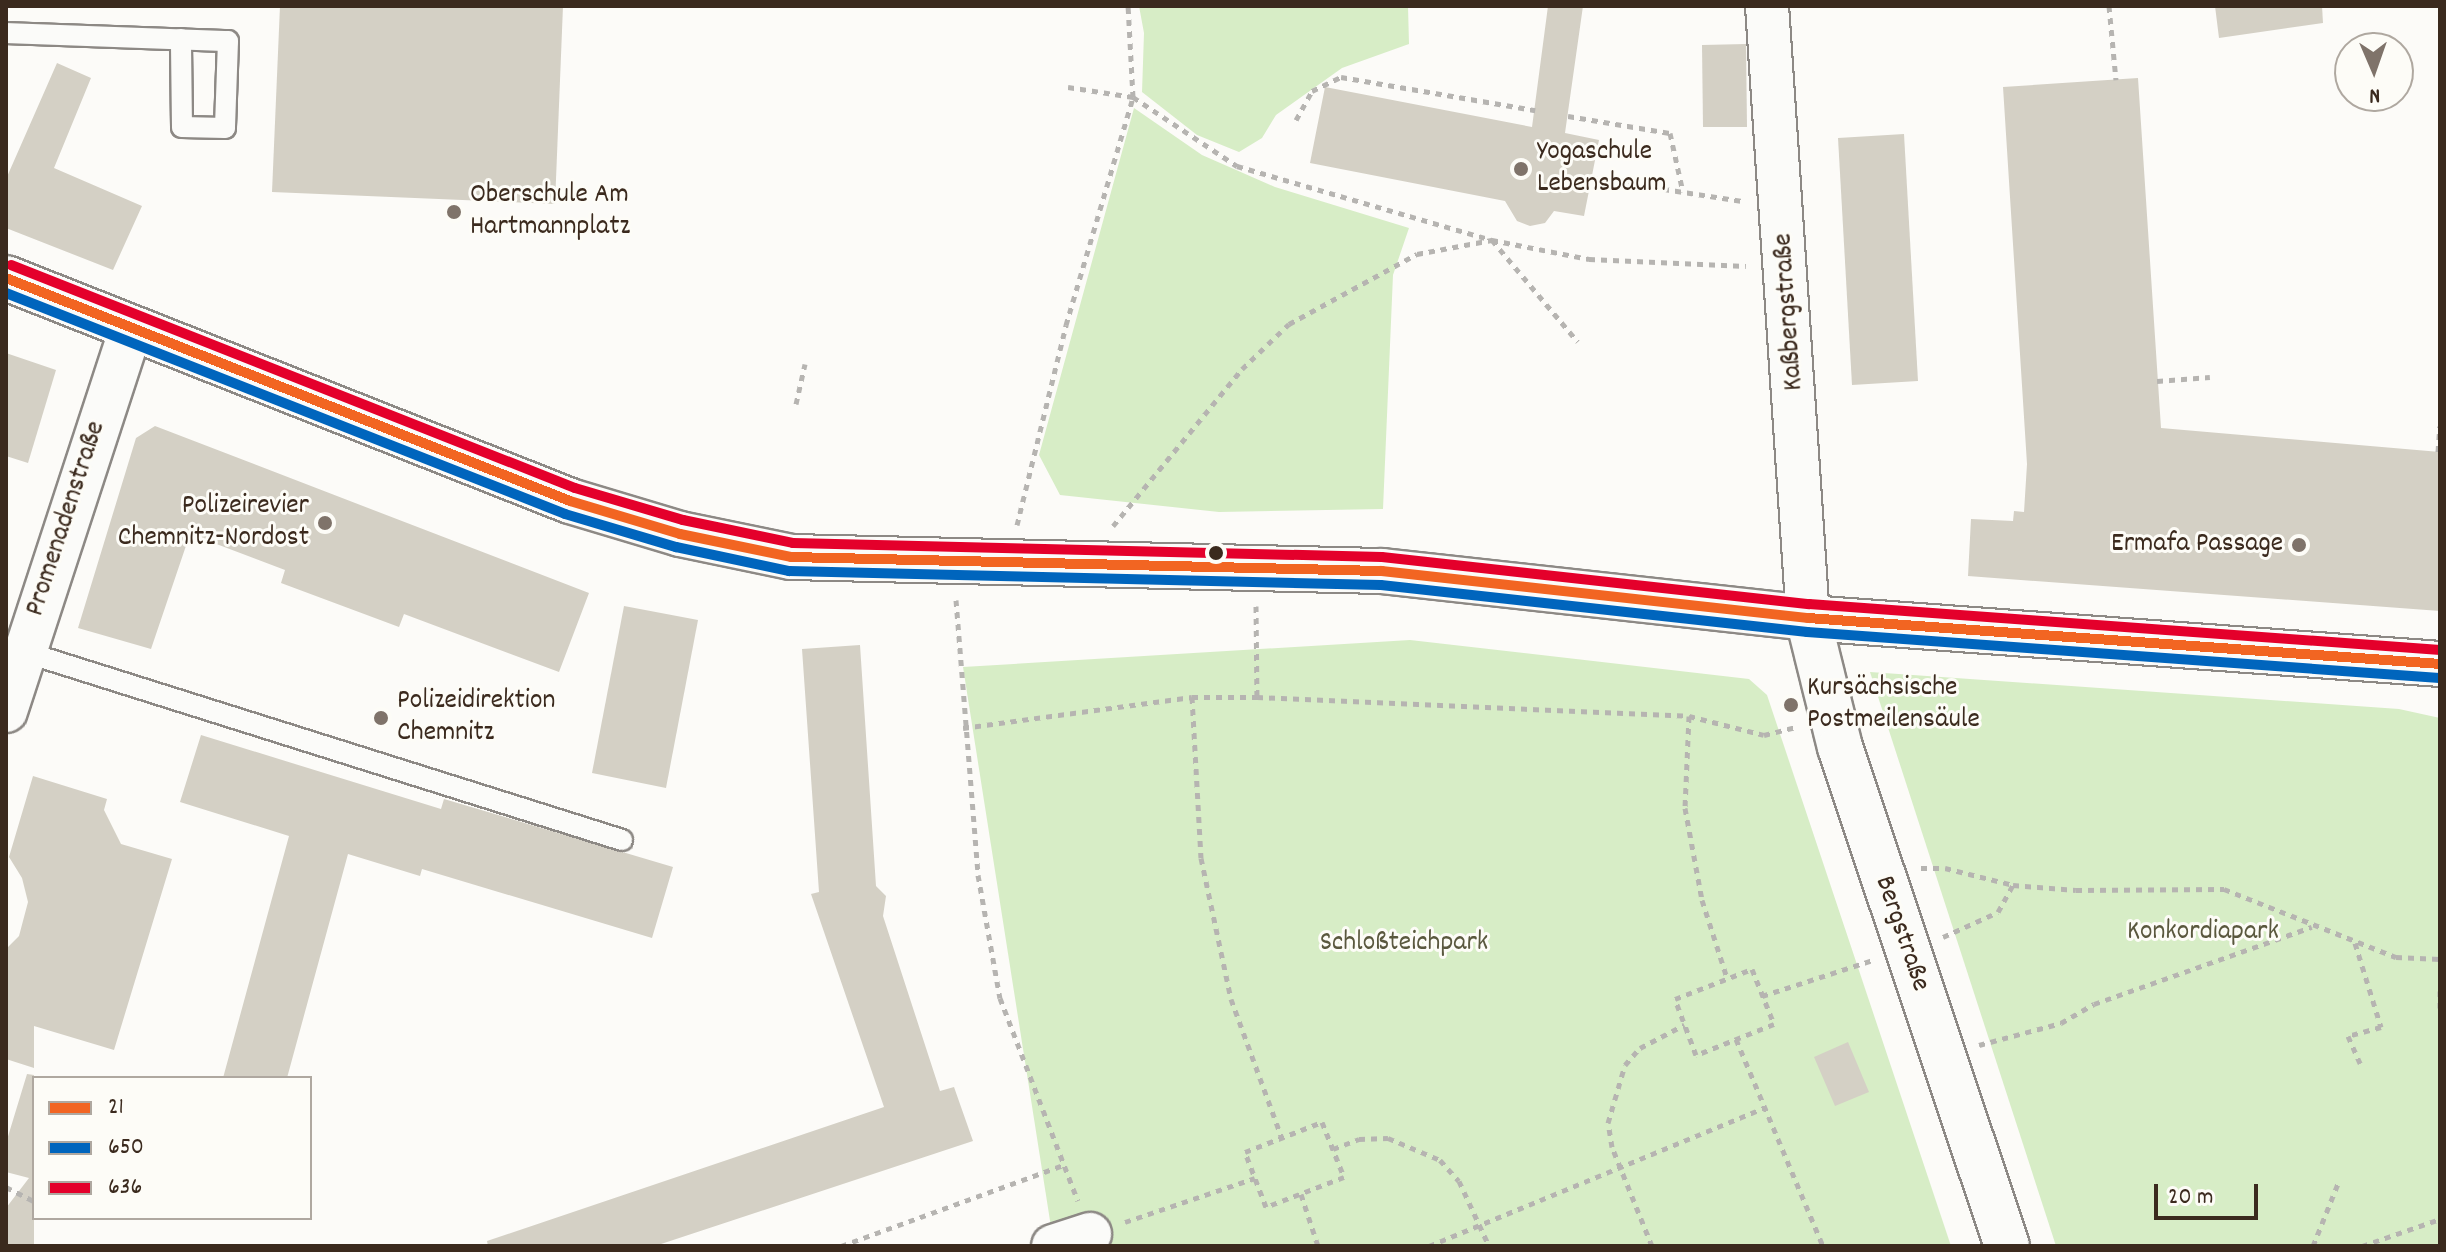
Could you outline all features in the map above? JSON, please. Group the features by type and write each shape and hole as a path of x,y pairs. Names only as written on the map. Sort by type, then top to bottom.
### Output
{"main road":[{"path":"6,278 510,479 641,524 791,557 1382,571 1808,618 2440,664"},
{"name":"Bergstraße","path":"1808,618 1831,717 2007,1246"}],"street":[{"name":"Kaßbergstraße","path":"1767,6 1787,267 1808,618"},
{"name":"Promenadenstraße","path":"6,711 131,328"}],"lane":[{"path":"6,33 181,39 228,41 225,128 182,127 181,39"},
{"path":"25,652 622,840"}],"path":[{"path":"1008,564 1066,325 1133,97 1128,6"},
{"path":"2109,6 2116,80"},
{"path":"1296,120 1312,91 1341,77 1535,110"},
{"path":"1068,87 1133,97 1237,166 1492,240 1589,259 1787,267"},
{"path":"1568,116 1670,133 1683,192"},
{"path":"1592,178 1783,208"},
{"path":"1492,240 1578,342"},
{"path":"1082,564 1242,369 1289,324 1417,254 1492,240"},
{"path":"796,404 805,364"},
{"path":"2157,381 2210,377"},
{"path":"2438,452 2440,426"},
{"path":"956,563 963,728 978,875 1000,998 1064,1165 1072,1240 1255,1178"},
{"path":"1255,568 1257,697"},
{"path":"963,728 1192,697 1257,697 1689,716 1764,735 1831,717"},
{"path":"1192,697 1201,858 1231,999 1282,1138"},
{"path":"1689,716 1685,808 1702,900 1727,978"},
{"path":"1880,870 1945,868 2013,885 2224,889 2396,957 2440,959"},
{"path":"1762,996 1954,934 1998,912 2013,885"},
{"path":"1942,1056 2061,1023 2094,1004 2313,926"},
{"path":"2355,942 2381,1027 2348,1036 2360,1063"},
{"path":"1752,969 1774,1024 1696,1055 1675,999 1727,978 1752,969"},
{"path":"2440,991 2440,1008"},
{"path":"1652,1246 1620,1167 1608,1123 1613,1093 1625,1065 1640,1048 1684,1025"},
{"path":"1736,1039 1823,1246"},
{"path":"1429,1246 1764,1108"},
{"path":"1322,1122 1344,1177 1266,1207 1245,1152 1282,1138 1322,1122"},
{"path":"1333,1149 1359,1139 1388,1138 1419,1147 1459,1181 1489,1246"},
{"path":"841,1246 1064,1165"},
{"path":"2313,1246 2339,1181"},
{"path":"6,1187 32,1200"},
{"path":"1301,1194 1318,1246"},
{"path":"2362,1246 2440,1219"}],"green space":[{"path":"1139,6 1408,6 1409,44 1342,68 1276,115 1262,138 1239,152 1197,135 1142,92 1144,33"},
{"path":"1134,108 1202,155 1275,187 1409,228 1393,275 1383,509 1219,512 1060,495 1039,455"},
{"name":"Schloßteichpark","path":"1410,640 1749,679 1767,695 1951,1246 1054,1246 963,667"},
{"name":"Konkordiapark","path":"1870,672 2399,709 2440,718 2440,1246 2056,1246"}],"building":[{"path":"280,6 563,6 555,204 272,192"},
{"path":"1548,6 1583,6 1565,133 1599,140 1584,216 1554,211 1545,223 1530,226 1517,221 1505,201 1310,163 1325,87 1532,127"},
{"path":"2215,6 2322,6 2323,23 2219,38"},
{"path":"1746,44 1747,127 1703,127 1702,45"},
{"path":"57,63 91,78 54,168 142,206 113,270 6,228 6,179"},
{"path":"2138,78 2161,428 2440,452 2440,611 1968,576 1971,519 2013,521 2014,511 2024,512 2027,464 2003,87"},
{"path":"1904,134 1918,381 1852,385 1838,138"},
{"path":"6,353 56,370 28,463 6,456"},
{"path":"155,426 589,593 559,672 404,614 399,627 281,583 285,570 190,534 151,649 78,628 136,438"},
{"path":"624,606 698,620 666,788 592,773"},
{"path":"860,645 876,886 886,896 883,916 940,1091 954,1087 973,1141 655,1246 488,1246 487,1241 884,1107 811,894 819,892 802,649"},
{"path":"201,735 441,809 444,799 673,867 652,938 422,869 420,876 348,854 288,1076 224,1076 289,836 180,802"},
{"path":"33,776 107,799 104,810 121,844 172,859 114,1050 34,1026 34,1068 6,1059 6,949 19,936 28,902 22,878 9,857"},
{"path":"1848,1042 1869,1092 1835,1106 1814,1057"},
{"path":"27,1074 34,1075 34,1246 6,1246 6,1208 29,1178 6,1172 6,1143"}],"transit line":[{"name":"636","path":"11,265 575,488 683,520 793,543 1382,557 1809,604 2440,650"},
{"name":"21","path":"6,278 570,501 680,534 791,557 1382,571 1808,618 2440,664"},
{"name":"650","path":"6,293 565,514 676,547 789,571 1381,585 1807,632 2439,678"}],"place":[{"name":"Yogaschule Lebensbaum","path":"1521,169"},
{"name":"Oberschule Am Hartmannplatz","path":"454,212"},
{"name":"Polizeirevier Chemnitz-Nordost","path":"325,523"},
{"name":"Ermafa Passage","path":"2299,545"},
{"name":"Kursächsische Postmeilensäule","path":"1791,705"},
{"name":"Polizeidirektion Chemnitz","path":"381,718"}]}
